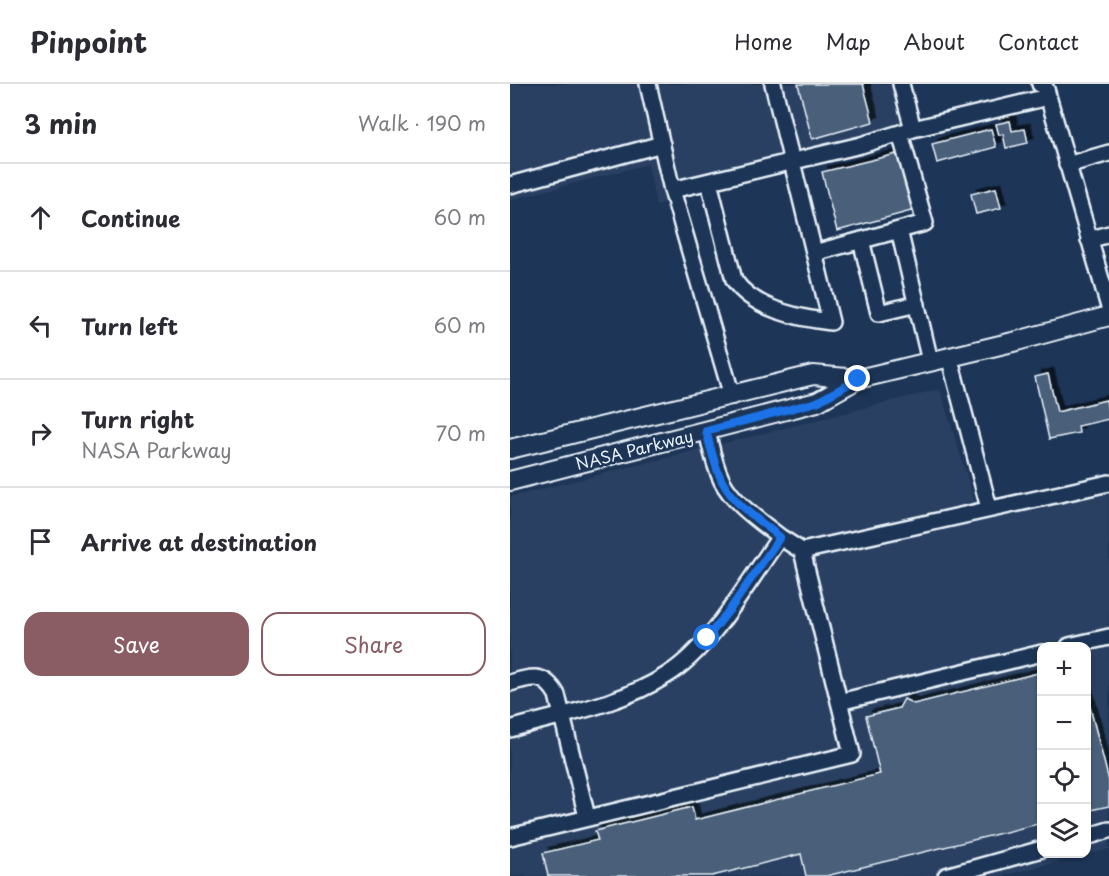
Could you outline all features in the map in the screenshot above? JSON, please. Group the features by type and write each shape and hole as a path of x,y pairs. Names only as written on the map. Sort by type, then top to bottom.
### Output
{"main road":[{"name":"NASA Parkway","path":"510,481 817,402 858,379 1109,316"},
{"name":"NASA Parkway","path":"510,449 813,375 858,379"}],"street":[{"path":"648,84 672,190 732,396"},
{"path":"710,182 734,280 741,291 782,311 806,319 831,322 773,84"},
{"path":"814,253 925,223 906,131 901,84"},
{"path":"672,190 793,162 1046,89 1109,307"},
{"path":"510,185 662,144"},
{"path":"1068,165 1109,153"},
{"path":"899,230 930,361"},
{"path":"1089,240 1109,234"},
{"path":"861,240 879,313 917,304"},
{"path":"949,356 989,508"},
{"path":"510,837 852,754 802,551 780,537 744,507 723,483 715,465 706,431"},
{"path":"802,551 1109,483"},
{"path":"510,729 614,701 668,675 700,646 731,608 780,537"},
{"path":"1087,642 1109,637"},
{"path":"839,702 1037,654"},
{"path":"510,683 531,677 547,681 557,695 587,818"},
{"path":"1091,836 1109,831"},
{"path":"946,876 1037,850"}],"shaded area":[{"path":"510,84 909,84 921,138 656,205 648,164 510,200"},
{"path":"940,389 980,519 1109,492 1109,849 1091,854 1091,642 1037,642 1037,858 1073,858 1001,876 510,876 510,497"}],"building":[{"path":"798,84 863,84 873,122 812,139"},
{"path":"1010,121 1012,131 1025,129 1028,143 1006,148 1003,134 999,135 996,124"},
{"path":"991,129 996,147 937,163 932,144"},
{"path":"901,153 915,210 837,231 822,172"},
{"path":"996,188 1001,208 976,214 971,194"},
{"path":"1048,374 1057,412 1106,400 1109,419 1078,426 1079,433 1049,439 1035,377"},
{"path":"1037,673 1037,824 826,876 806,876 801,854 712,876 548,876 543,853 598,840 595,831 692,807 695,820 880,774 866,716 899,708 904,699 914,704"},
{"path":"1091,711 1109,781 1109,806 1091,810"}],"route":[{"path":"707,638 731,608 780,537 744,507 723,483 715,465 706,431 817,402 858,379"}]}
